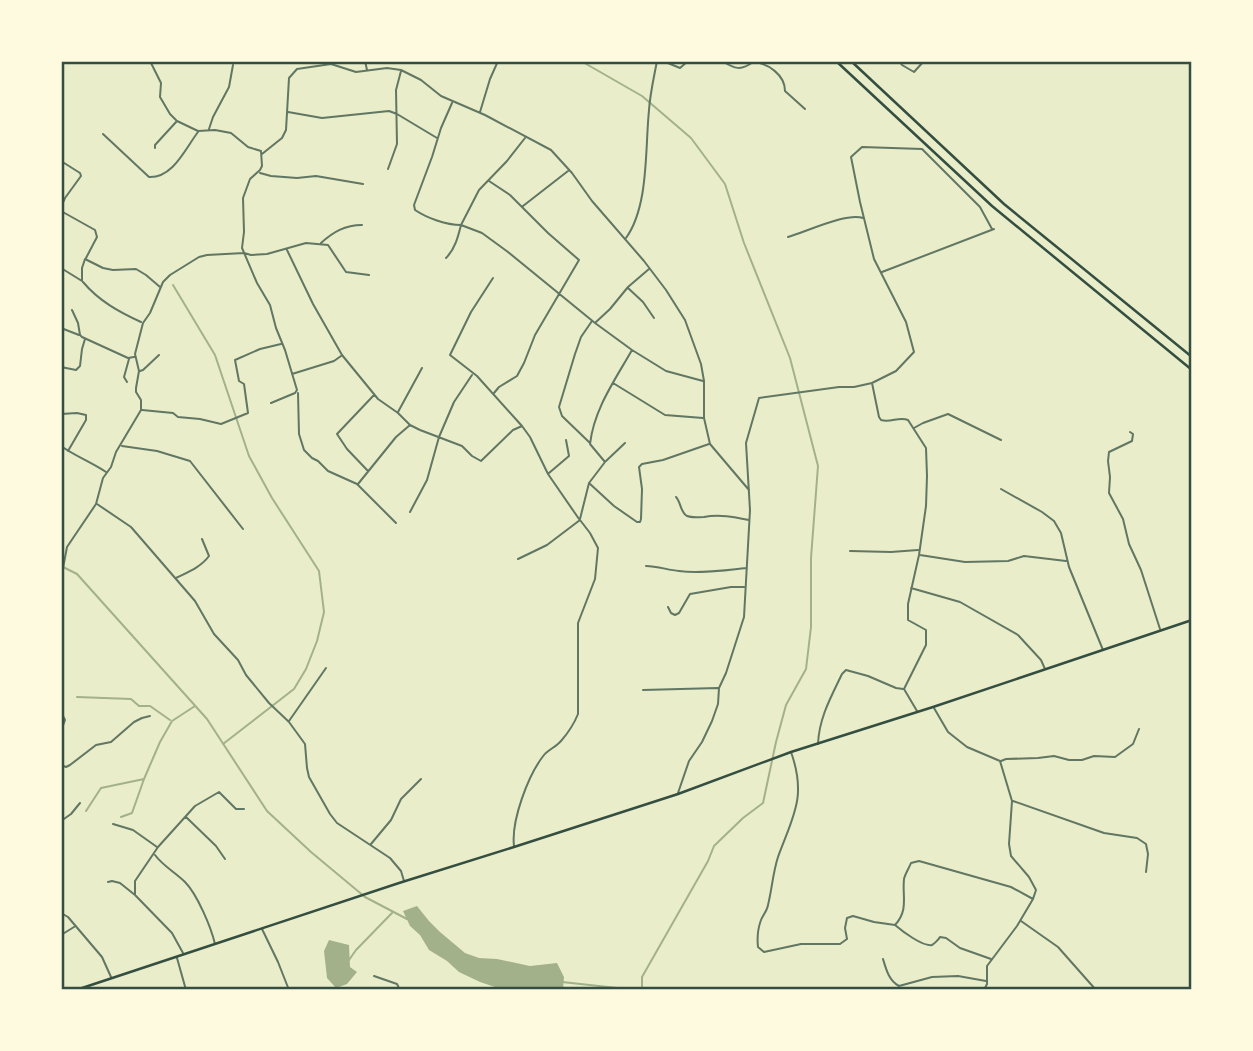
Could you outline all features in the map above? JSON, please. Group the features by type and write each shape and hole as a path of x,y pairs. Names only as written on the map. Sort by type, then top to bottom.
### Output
{"main road":[{"path":"836,61 992,206 1192,370"},
{"path":"851,61 1004,204 1192,358"},
{"path":"76,990 677,794 791,752 1192,620"}],"street":[{"path":"150,61 161,83 162,102 177,121 198,131 231,133 248,147 261,151 262,166 250,180 243,198 242,248 270,305 299,396 299,434 304,450 328,471 357,484 396,523"},
{"path":"297,61 299,68"},
{"path":"365,61 367,71"},
{"path":"480,113 498,61"},
{"path":"625,239 633,228 639,211 645,171 650,97 657,61"},
{"path":"663,61 680,68 688,61"},
{"path":"722,61 739,68 753,62 761,63 780,76 785,82 788,95 805,109"},
{"path":"899,61 914,72 924,61"},
{"path":"262,154 282,138 286,130 289,78 299,68 331,64 356,72 387,68 401,70 453,102 551,150 650,268 685,320 701,364 704,418 710,444 749,489"},
{"path":"209,130 229,87 233,65"},
{"path":"388,169 397,144 396,90 401,70"},
{"path":"453,102 414,208 422,214 482,233 632,350 666,372 704,381"},
{"path":"288,112 322,118 390,111 438,139"},
{"path":"155,148 177,121"},
{"path":"103,134 149,177 155,178 164,175 171,168 198,131"},
{"path":"446,258 480,190 525,137"},
{"path":"677,794 689,761 712,721 718,704 719,688 744,617 750,520 746,443 759,398 872,383 896,370 914,352 906,322 874,259 851,156 862,147 922,149 980,207 993,229 881,272"},
{"path":"61,161 81,176 61,207"},
{"path":"522,207 569,170"},
{"path":"258,172 297,178 316,176 363,184"},
{"path":"489,181 522,207 579,260 535,335 517,376 493,393"},
{"path":"61,211 95,230 97,237 85,259 82,281"},
{"path":"788,237 856,215 864,218"},
{"path":"320,244 340,229 362,225"},
{"path":"61,587 68,547 96,504 103,478 141,410 141,400 136,393 139,371 135,357 143,323 170,275 199,257 267,254 306,243 328,245 346,272 369,275"},
{"path":"287,249 313,304 342,355 374,395 410,425 462,446 481,461 513,430 522,426"},
{"path":"85,259 103,268 117,271 136,269 161,288"},
{"path":"61,268 82,281 115,310 143,323"},
{"path":"606,462 562,416 559,407 581,337 628,287 650,268"},
{"path":"493,278 471,312 450,356 464,365 493,393 522,426 548,474 598,548 595,579 578,623 578,714 562,741 543,757 530,778 515,827 514,847"},
{"path":"628,287 654,318"},
{"path":"72,310 80,335"},
{"path":"61,328 130,358 135,357"},
{"path":"61,367 76,370 80,366 86,339"},
{"path":"141,410 173,413 221,424 248,414 244,384 237,378 234,360 282,343"},
{"path":"590,444 596,417 632,350"},
{"path":"139,371 159,355"},
{"path":"292,374 334,361 342,355"},
{"path":"127,382 124,377 130,358"},
{"path":"398,413 422,368"},
{"path":"410,512 427,480 439,436 454,401 473,374"},
{"path":"613,383 665,415 704,418"},
{"path":"872,383 881,421 905,418 926,448 926,506 908,604 908,620 926,630 926,645 904,689"},
{"path":"271,403 296,391"},
{"path":"368,471 337,434 374,395"},
{"path":"61,414 86,415 86,420 68,451"},
{"path":"913,428 948,414 1001,440"},
{"path":"357,484 396,437 410,425"},
{"path":"1130,432 1133,434 1132,441 1108,452 1109,493 1123,519 1129,544 1141,570 1161,631"},
{"path":"548,474 569,456 566,440"},
{"path":"518,559 547,545 580,520 589,484 625,443"},
{"path":"589,484 614,506 640,522 642,489 639,467 710,444"},
{"path":"120,445 157,451 190,461 243,529"},
{"path":"61,446 107,472"},
{"path":"1001,489 1054,521 1061,533 1068,561 1103,651"},
{"path":"676,497 685,514 690,517 717,515 750,520"},
{"path":"96,504 131,527 195,601 214,634 305,744 309,777 330,814 354,836 390,858 401,871 404,881"},
{"path":"175,578 196,569 207,560 209,556 202,540"},
{"path":"850,551 919,550"},
{"path":"919,555 965,562 1008,561 1024,556 1068,561"},
{"path":"646,566 681,572 748,568"},
{"path":"668,607 675,615 690,594 745,587"},
{"path":"911,588 960,601 1018,635 1041,660 1045,670"},
{"path":"289,722 326,668"},
{"path":"818,744 824,711 846,670 904,689"},
{"path":"643,690 719,688"},
{"path":"904,689 918,712"},
{"path":"933,707 947,732 967,747 1000,761 1054,756 1069,760 1094,756 1115,757 1133,744 1139,729"},
{"path":"61,712 65,720 61,731"},
{"path":"61,765 70,765 96,745 111,742 134,722 150,716"},
{"path":"791,752 797,770 796,810 778,859 767,909 761,920 758,947 764,952 801,944 840,944 847,939 847,918 853,916 895,925 929,946 940,937 946,938 960,948 992,960"},
{"path":"984,990 987,966 1020,920 1037,890 1011,856 1009,844 1012,801 1000,761"},
{"path":"370,845 391,820 401,799 421,779"},
{"path":"135,895 135,881 158,847 195,806 219,792 236,809 244,808"},
{"path":"1012,801 1104,833 1137,838 1146,844 1146,872"},
{"path":"61,821 80,803"},
{"path":"185,816 216,846 225,859"},
{"path":"113,824 139,833 158,847"},
{"path":"154,853 158,860 192,891 216,945"},
{"path":"895,925 905,903 904,878 911,863 919,861 1011,887 1033,899"},
{"path":"108,883 120,883 135,895 172,933 184,955"},
{"path":"61,913 68,917 102,957 111,978"},
{"path":"1020,920 1058,947 1096,990"},
{"path":"61,935 75,927"},
{"path":"262,928 289,990"},
{"path":"176,957 186,990"},
{"path":"883,959 888,975 894,984 899,986 932,976 958,976 986,981"},
{"path":"374,976 397,984 400,990"}],"shaded area":[{"path":"417,906 440,932 465,953 479,958 530,966 557,963 564,977 563,990 504,990 459,972 429,950 420,935 410,926 403,911"},
{"path":"329,940 349,945 350,967 357,972 347,984 336,988 327,978 324,951"}],"waterway":[{"path":"581,61 642,96 691,138 725,184 744,243 790,358 818,466 811,558 811,627 806,669 786,705 763,803 714,846 642,977 642,990"},
{"path":"173,285 215,355 249,456 272,498 319,571 324,612 317,641 306,669 294,689 223,744"},
{"path":"61,566 77,574 207,719 267,811 365,897 407,919"},
{"path":"77,697 131,699 139,706 150,706 170,720"},
{"path":"86,811 101,788 144,779 172,721 195,706"},
{"path":"121,817 132,813 144,779"},
{"path":"349,960 392,913"},
{"path":"562,982 636,990"}]}
